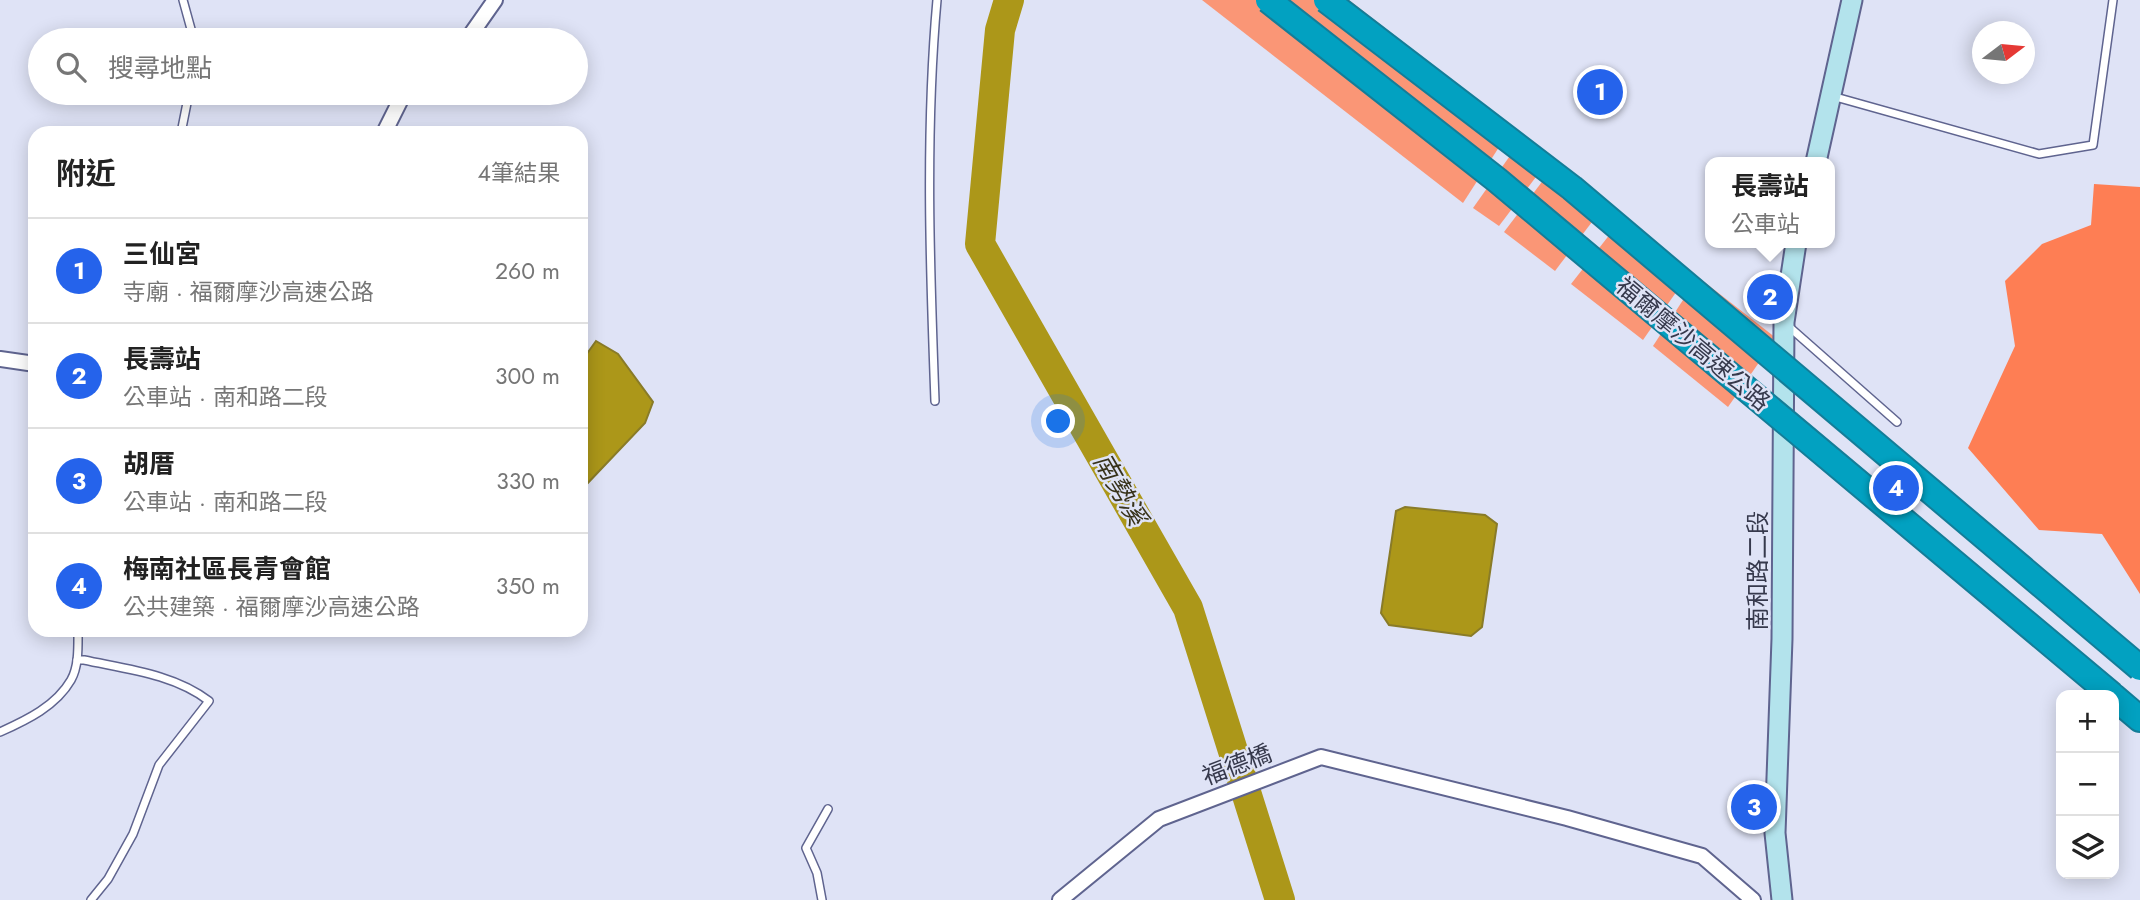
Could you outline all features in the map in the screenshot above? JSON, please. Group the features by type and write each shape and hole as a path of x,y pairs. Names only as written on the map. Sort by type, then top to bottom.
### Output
{"highway":[{"name":"福爾摩沙高速公路","path":"1268,0 1497,180 2106,690"},
{"name":"福爾摩沙高速公路","path":"1326,0 1572,188 2140,667"},
{"name":"福爾摩沙高速公路","path":"2119,701 2140,719"}],"main road":[{"path":"1817,157 1852,0"},
{"name":"南和路二段","path":"1782,900 1775,833 1782,639 1784,323 1795,248"}],"street":[{"path":"475,28 495,0"},
{"path":"388,126 398,105"},
{"path":"0,359 28,363"},
{"name":"福德橋","path":"1060,900 1159,819 1321,757 1567,818 1702,856 1753,900"}],"lane":[{"path":"183,0 191,28"},
{"path":"935,401 930,276 930,145 937,0"},
{"path":"1832,96 2039,154 2093,145 2113,0"},
{"path":"182,126 187,105"},
{"path":"1784,323 1897,422"},
{"path":"0,732 45,709 72,679 77,660 78,637"},
{"path":"77,660 167,679 209,701 159,765 133,834 108,879 91,900"},
{"path":"822,900 817,873 806,848 828,809"}],"shaded area":[{"path":"1202,0 1349,0 1512,127 1463,203"},
{"path":"1524,136 1551,157 1499,226 1473,208"},
{"path":"1557,162 1607,202 1555,271 1504,232"},
{"path":"2094,184 2140,187 2140,594 2102,534 2039,530 1968,448 2015,346 2005,281 2042,244 2091,225"},
{"path":"1621,220 1690,272 1643,340 1571,284"},
{"path":"1698,277 1776,338 1728,407 1653,346"},
{"path":"596,341 618,354 653,402 645,423 588,483 588,352"},
{"path":"1405,507 1485,515 1497,524 1482,627 1471,636 1389,625 1381,613 1396,511"}],"building":[{"path":"1895,467 1916,483 1897,508 1876,492"}],"waterway":[{"name":"南勢溪","path":"1009,0 1000,30 980,244 1188,608 1280,900"}],"place":[{"name":"三仙宮","path":"1600,92"},
{"name":"長壽站","path":"1770,297"},
{"name":"梅南社區長青會館","path":"1896,488"},
{"name":"胡厝","path":"1754,807"}]}
